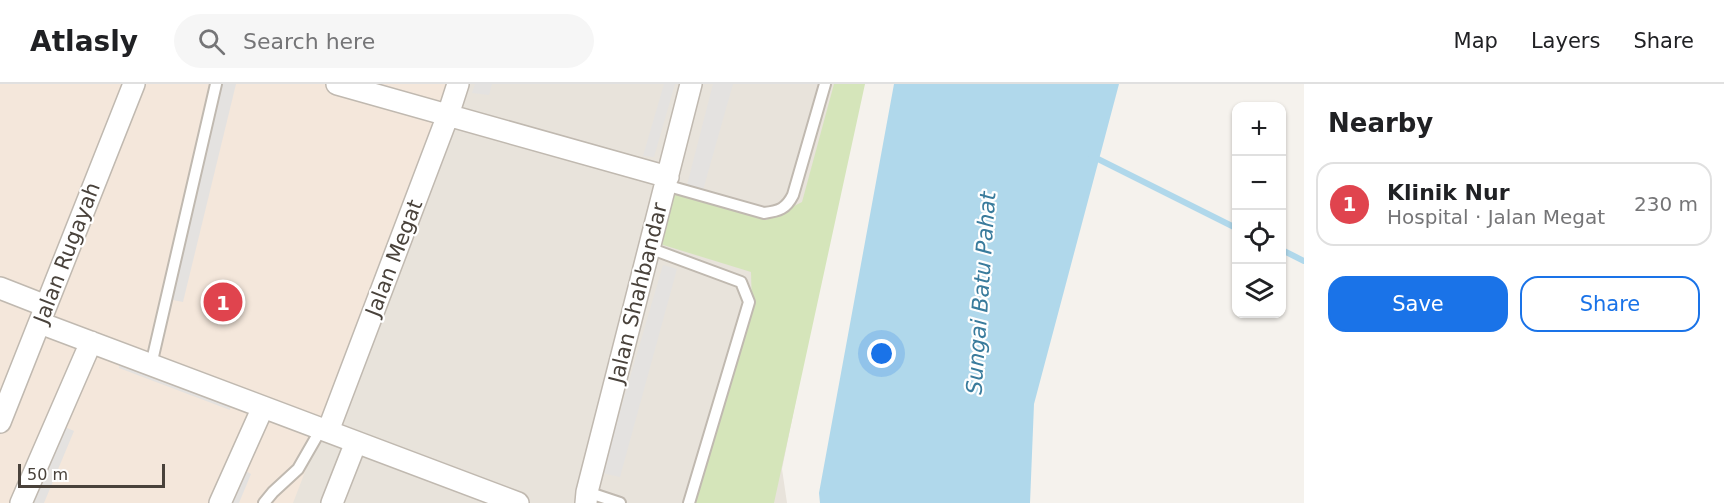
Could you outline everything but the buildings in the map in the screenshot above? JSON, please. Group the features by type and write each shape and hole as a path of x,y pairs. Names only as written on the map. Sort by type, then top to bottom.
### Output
{"street":[{"name":"Jalan Rugayah","path":"0,422 134,84"},
{"path":"337,84 667,181"},
{"name":"Jalan Megat","path":"324,430 459,84"},
{"name":"Jalan Shahbandar","path":"587,497 691,84"},
{"path":"0,288 91,342 518,503"},
{"path":"21,503 91,342"},
{"path":"220,503 263,407"},
{"path":"332,503 356,442"}],"lane":[{"path":"151,365 216,84"},
{"path":"667,181 764,213 778,211 787,206 793,195 825,84"},
{"path":"650,248 741,282 750,302 689,503"},
{"path":"264,503 298,469 324,430"},
{"path":"587,497 620,503"}],"shaded area":[{"path":"0,84 860,84 782,469 787,503 0,503"},
{"path":"0,84 451,84 437,127 293,503 0,503"},
{"path":"221,84 236,84 183,302 168,299"},
{"path":"475,84 492,84 489,95 472,93"},
{"path":"664,84 675,84 654,157 643,156"},
{"path":"713,84 733,84 703,190 687,185"},
{"path":"663,265 677,269 620,477 602,473"},
{"path":"121,356 231,398 230,410 119,368"},
{"path":"65,427 74,431 44,503 33,503"},
{"path":"244,470 251,474 239,503 230,503"}],"green space":[{"path":"834,84 865,84 774,503 691,503 752,309 751,272 660,244 675,191 766,220 802,202"}],"water":[{"name":"Sungai Batu Pahat","path":"894,84 1119,84 1034,404 1030,503 820,503 819,493"}],"waterway":[{"path":"1092,156 1232,226"},
{"path":"1286,252 1304,261"}],"place":[{"name":"Klinik Nur","path":"223,302"}]}
